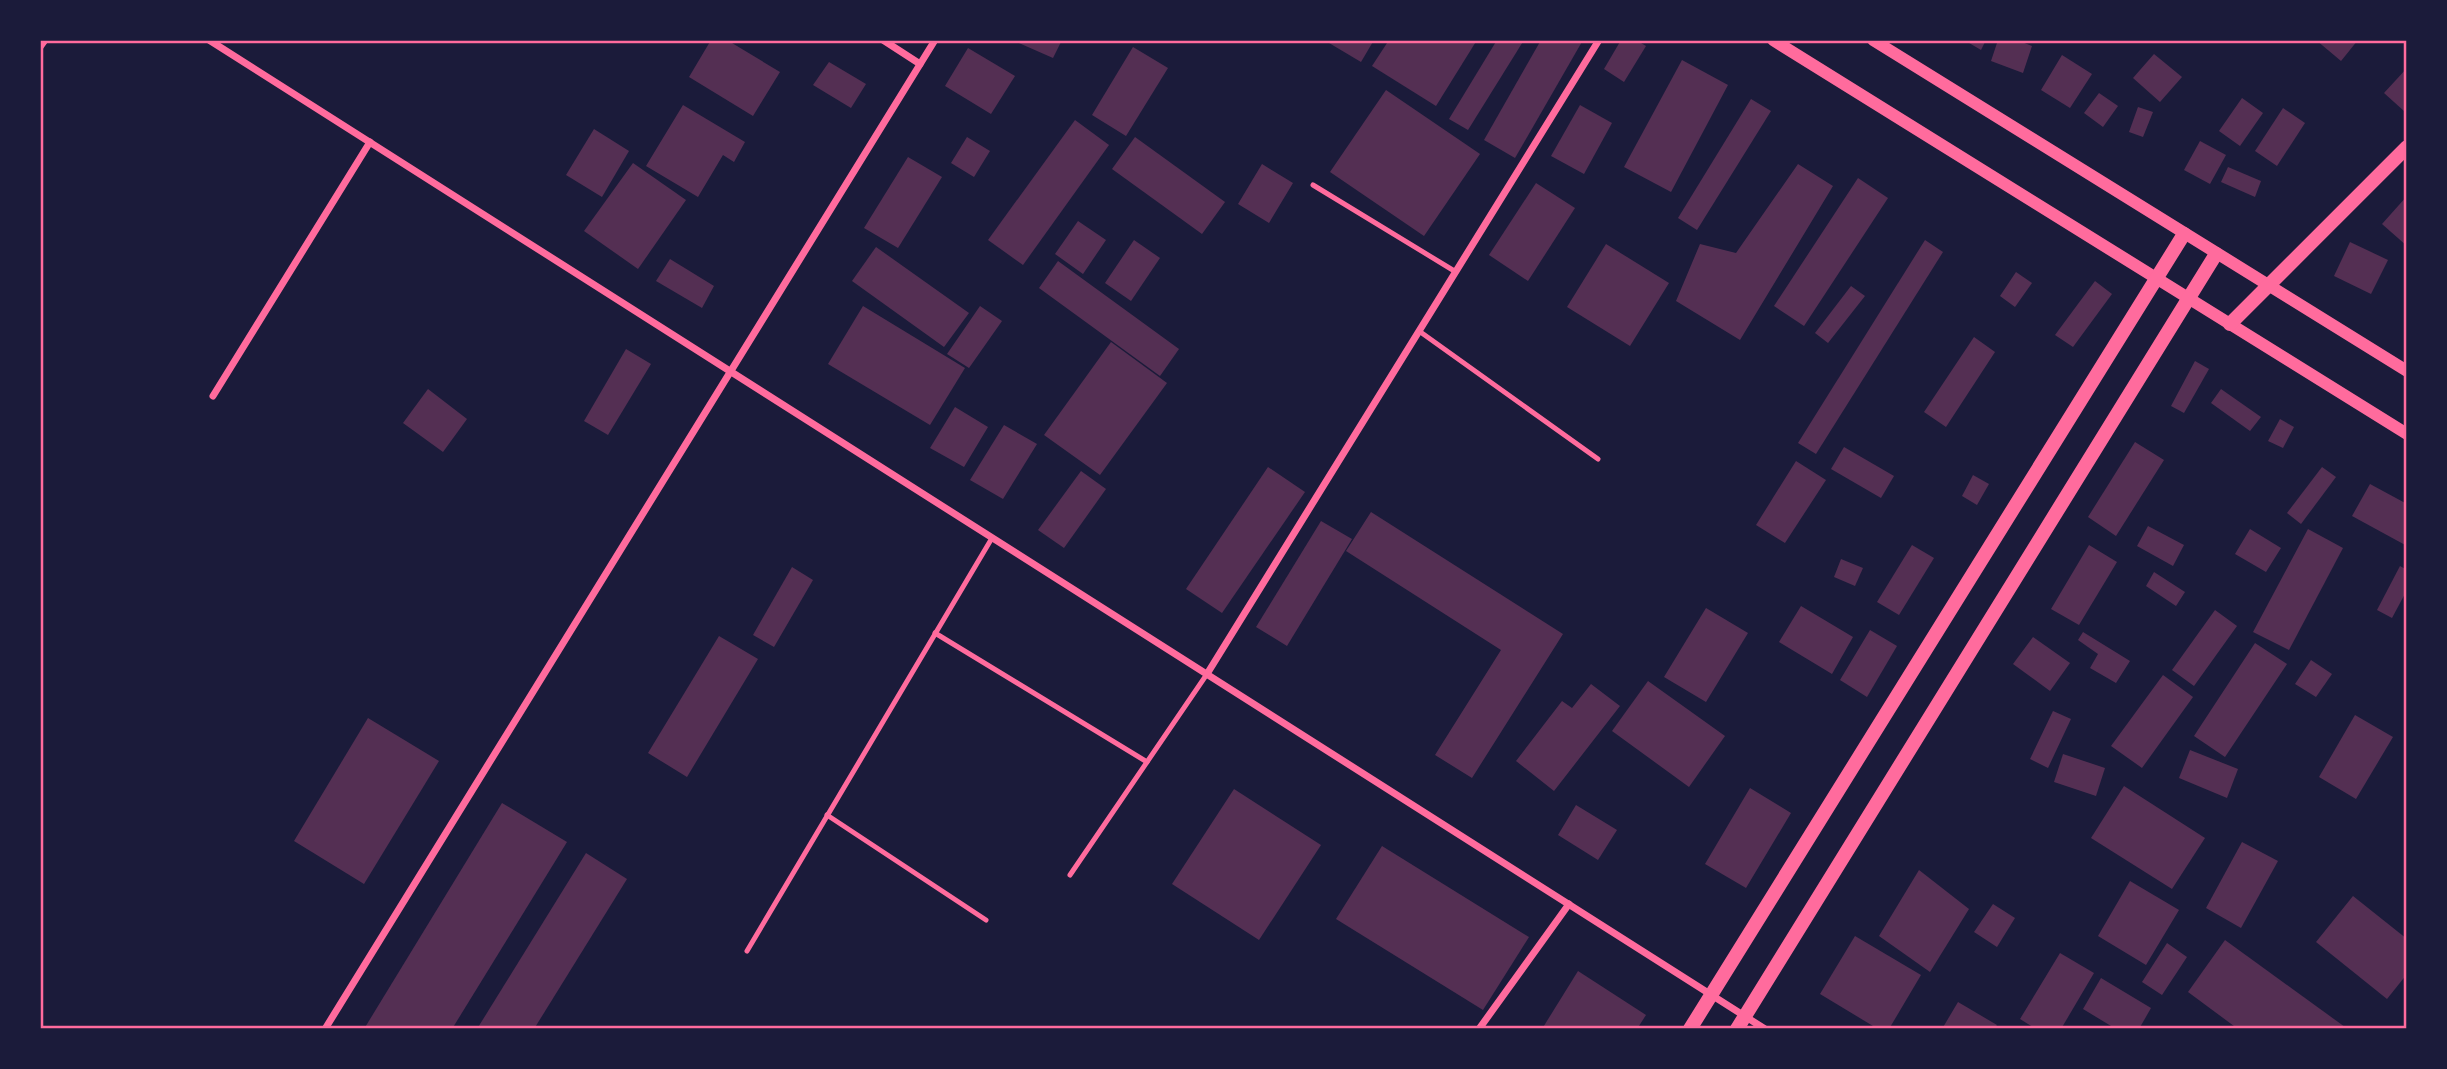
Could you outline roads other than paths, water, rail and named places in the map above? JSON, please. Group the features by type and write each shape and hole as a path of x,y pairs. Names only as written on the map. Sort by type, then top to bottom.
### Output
{"main road":[{"path":"2230,324 2407,147"},
{"path":"1690,1029 2184,234"},
{"path":"1741,1022 2216,254"}],"street":[{"path":"40,47 45,40"},
{"path":"209,40 1711,995 1741,1022 1765,1029"},
{"path":"883,40 920,64"},
{"path":"325,1029 935,40"},
{"path":"1207,674 1599,40"},
{"path":"1773,40 2407,434"},
{"path":"1875,41 2407,371"},
{"path":"213,396 370,142"},
{"path":"1479,1029 1569,904"}],"lane":[{"path":"1313,185 1456,271"},
{"path":"1419,331 1598,458"},
{"path":"747,951 992,538"},
{"path":"935,633 1147,762"},
{"path":"1070,875 1207,674"},
{"path":"827,815 986,920"}]}
